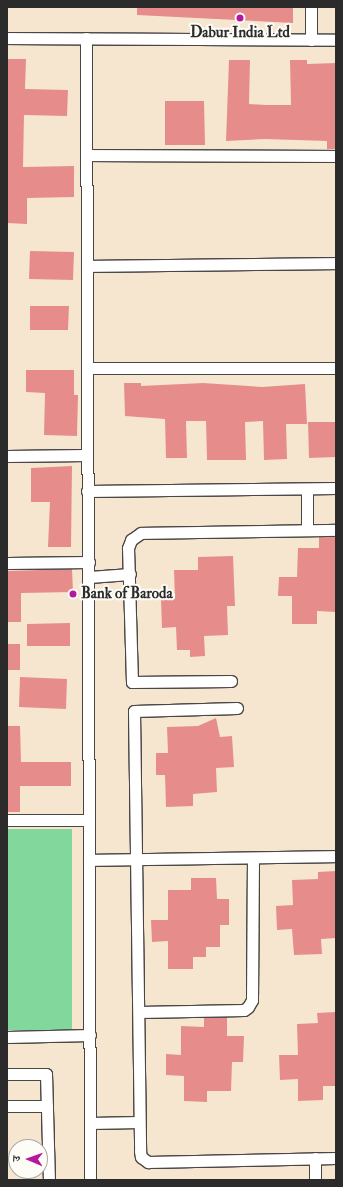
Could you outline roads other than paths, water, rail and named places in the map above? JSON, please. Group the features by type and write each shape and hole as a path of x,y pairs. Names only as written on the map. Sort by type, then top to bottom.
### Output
{"street":[{"path":"311,7 311,40"},
{"path":"7,38 336,40"},
{"path":"86,38 86,455 89,562 90,1180"},
{"path":"86,155 336,156"},
{"path":"86,266 336,263"},
{"path":"87,368 336,368"},
{"path":"7,456 86,455"},
{"path":"307,488 307,530"},
{"path":"87,491 336,488"},
{"path":"231,681 132,682 130,574 128,548 131,540 141,533 336,530"},
{"path":"7,563 89,562"},
{"path":"89,577 130,574"},
{"path":"237,708 134,711 138,859 140,1151 142,1157 148,1162 336,1158"},
{"path":"7,820 89,820"},
{"path":"89,860 336,856"},
{"path":"139,1012 244,1010 248,1007 252,1000 253,858"},
{"path":"7,1037 90,1035"},
{"path":"7,1074 46,1074 49,1180"},
{"path":"7,1106 47,1106"},
{"path":"90,1123 139,1122"},
{"path":"314,1158 315,1180"}],"place":[{"name":"Dabur India Ltd","path":"240,18"},
{"name":"Bank of Baroda","path":"73,594"}]}
